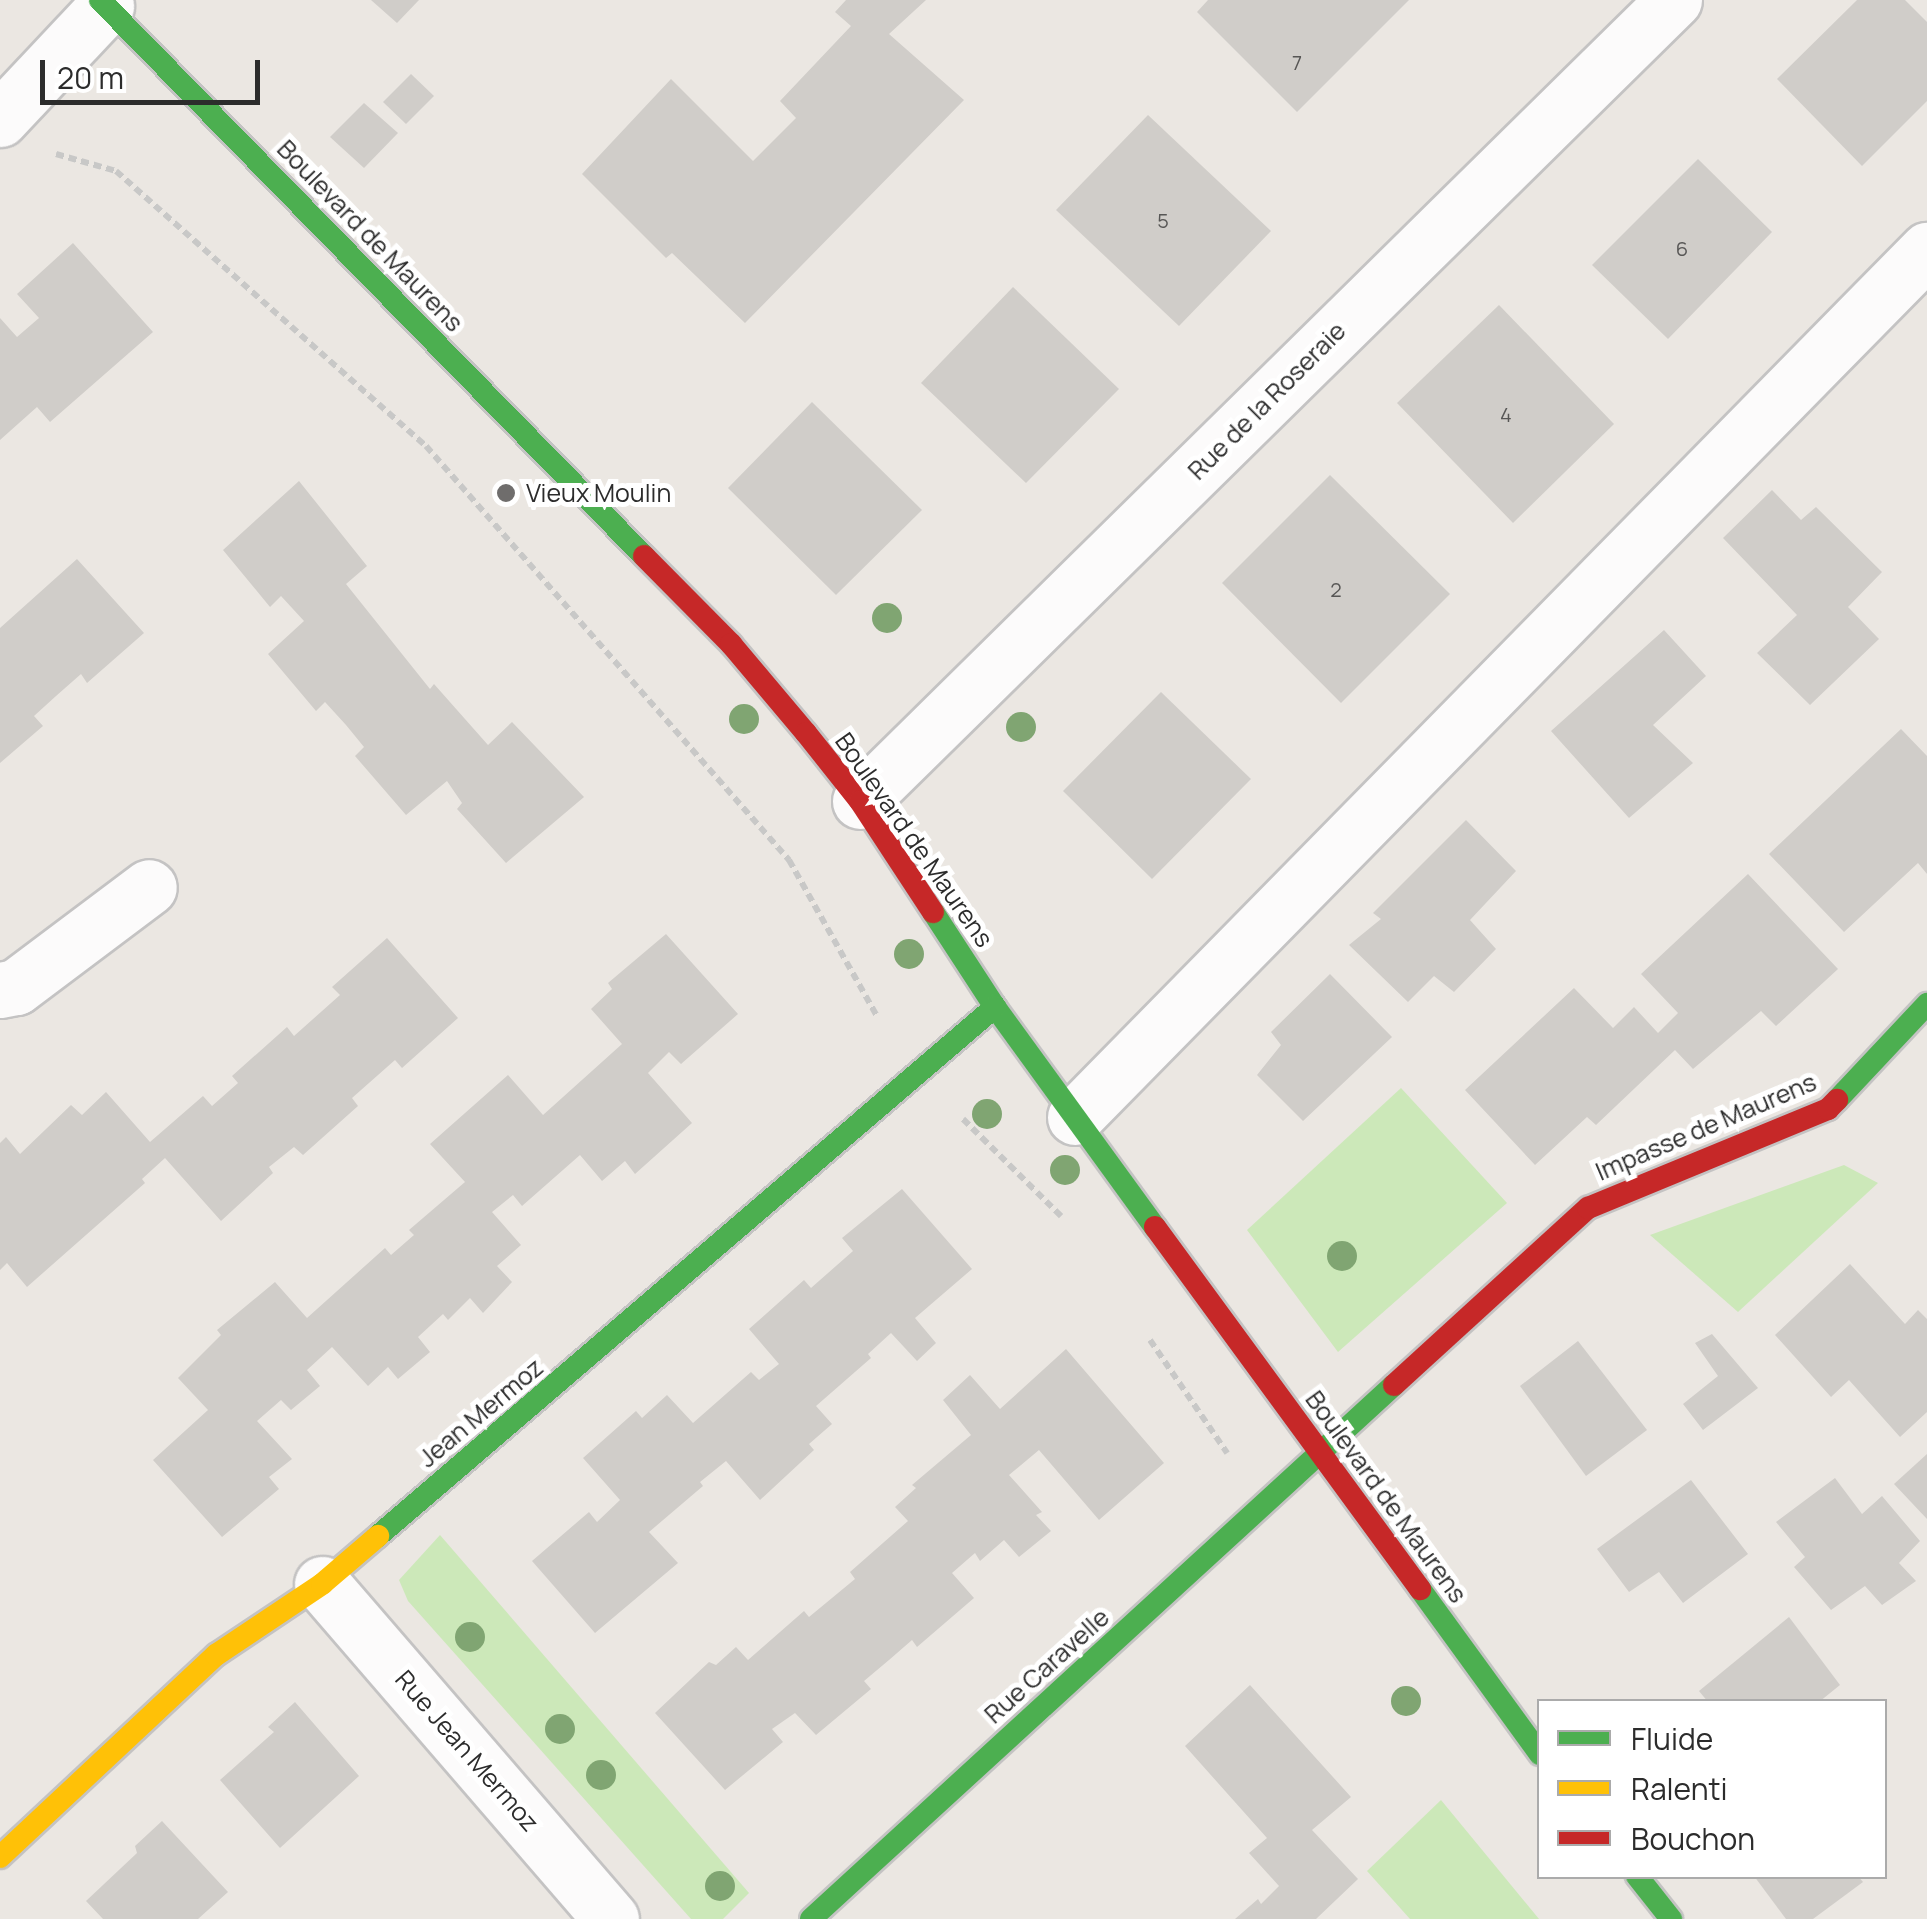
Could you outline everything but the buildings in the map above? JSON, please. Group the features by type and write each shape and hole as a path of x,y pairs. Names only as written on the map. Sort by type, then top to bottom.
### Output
{"street":[{"name":"Rue de la Roseraie","path":"860,802 1674,0"},
{"name":"Boulevard de Maurens","path":"105,2 731,644 860,802 995,1007 1537,1750"},
{"path":"0,119 105,2"},
{"path":"1075,1117 1927,250"},
{"path":"0,990 16,987 148,887"},
{"name":"Impasse de Maurens","path":"1320,1452 1588,1208 1828,1109 1927,1004"},
{"name":"Jean Mermoz","path":"0,1857 216,1655 322,1584 995,1007"},
{"name":"Rue Caravelle","path":"811,1919 1320,1452"},
{"name":"Rue Jean Mermoz","path":"322,1584 612,1919"},
{"path":"1639,1879 1671,1919"}],"path":[{"path":"51,152 116,171 426,446 789,860 878,1018"},
{"path":"961,1117 1073,1228"},
{"path":"1141,1326 1231,1458"}],"green space":[{"path":"1401,1088 1507,1203 1338,1352 1247,1230"},
{"path":"1844,1165 1878,1183 1738,1312 1650,1235"},
{"path":"440,1535 749,1893 723,1919 691,1919 408,1601 399,1580"},
{"path":"1441,1800 1539,1919 1410,1919 1367,1871"}],"traffic: fast":[{"path":"100,0 644,556"},
{"path":"933,912 995,1007 1155,1227"},
{"path":"1837,1100 1927,1004"},
{"path":"378,1536 995,1007"},
{"path":"811,1919 1394,1385"},
{"path":"1420,1589 1537,1750"},
{"path":"1639,1879 1671,1919"}],"traffic: slow":[{"path":"0,1857 216,1655 322,1584 378,1536"}],"traffic: jam":[{"path":"644,556 731,644 806,733 860,801 933,912"},
{"path":"1394,1385 1588,1208 1828,1109 1837,1100"},
{"path":"1155,1227 1420,1589"}],"place":[{"name":"Vieux Moulin","path":"506,493"}]}
